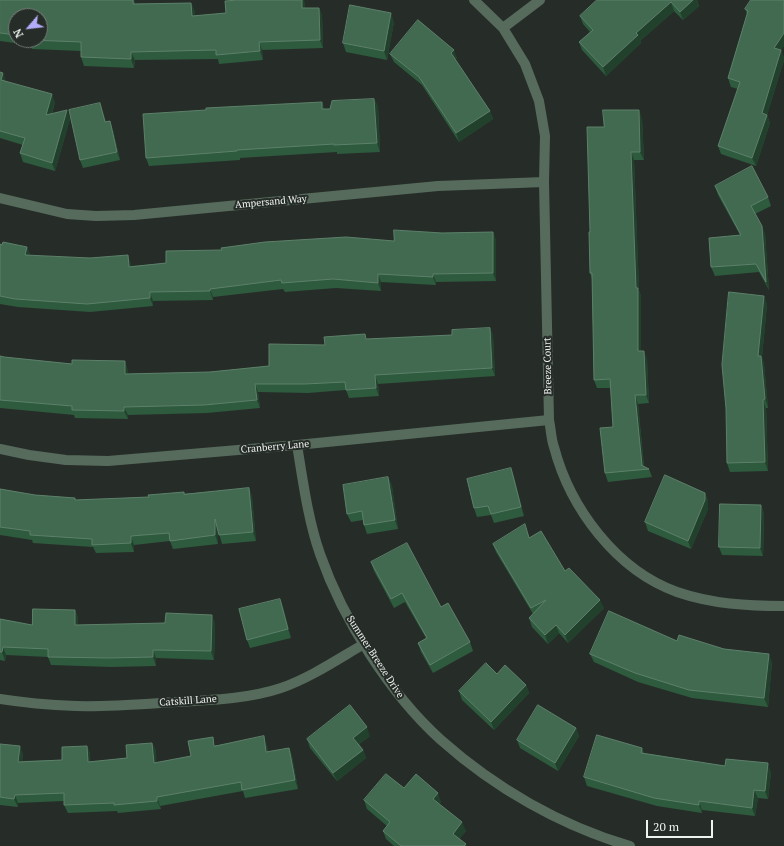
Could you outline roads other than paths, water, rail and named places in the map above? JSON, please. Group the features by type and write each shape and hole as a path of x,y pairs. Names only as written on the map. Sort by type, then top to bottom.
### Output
{"street":[{"name":"Breeze Court","path":"474,0 503,28 525,64 539,101 544,136 550,420 553,446 575,501 595,530 618,556 645,576 676,592 710,601 737,605 784,606"},
{"path":"503,28 540,0"},
{"name":"Ampersand Way","path":"0,198 67,214 96,216 134,215 438,186 544,182"},
{"name":"Cranberry Lane","path":"0,449 59,459 108,461 297,445 550,420"},
{"name":"Summer Breeze Drive","path":"297,445 306,497 320,553 331,582 364,644 382,672 409,707 441,740 483,774 523,800 564,822 608,840 630,846"},
{"name":"Catskill Lane","path":"0,699 35,704 77,706 200,701 247,696 281,688 310,675 364,644"}]}
